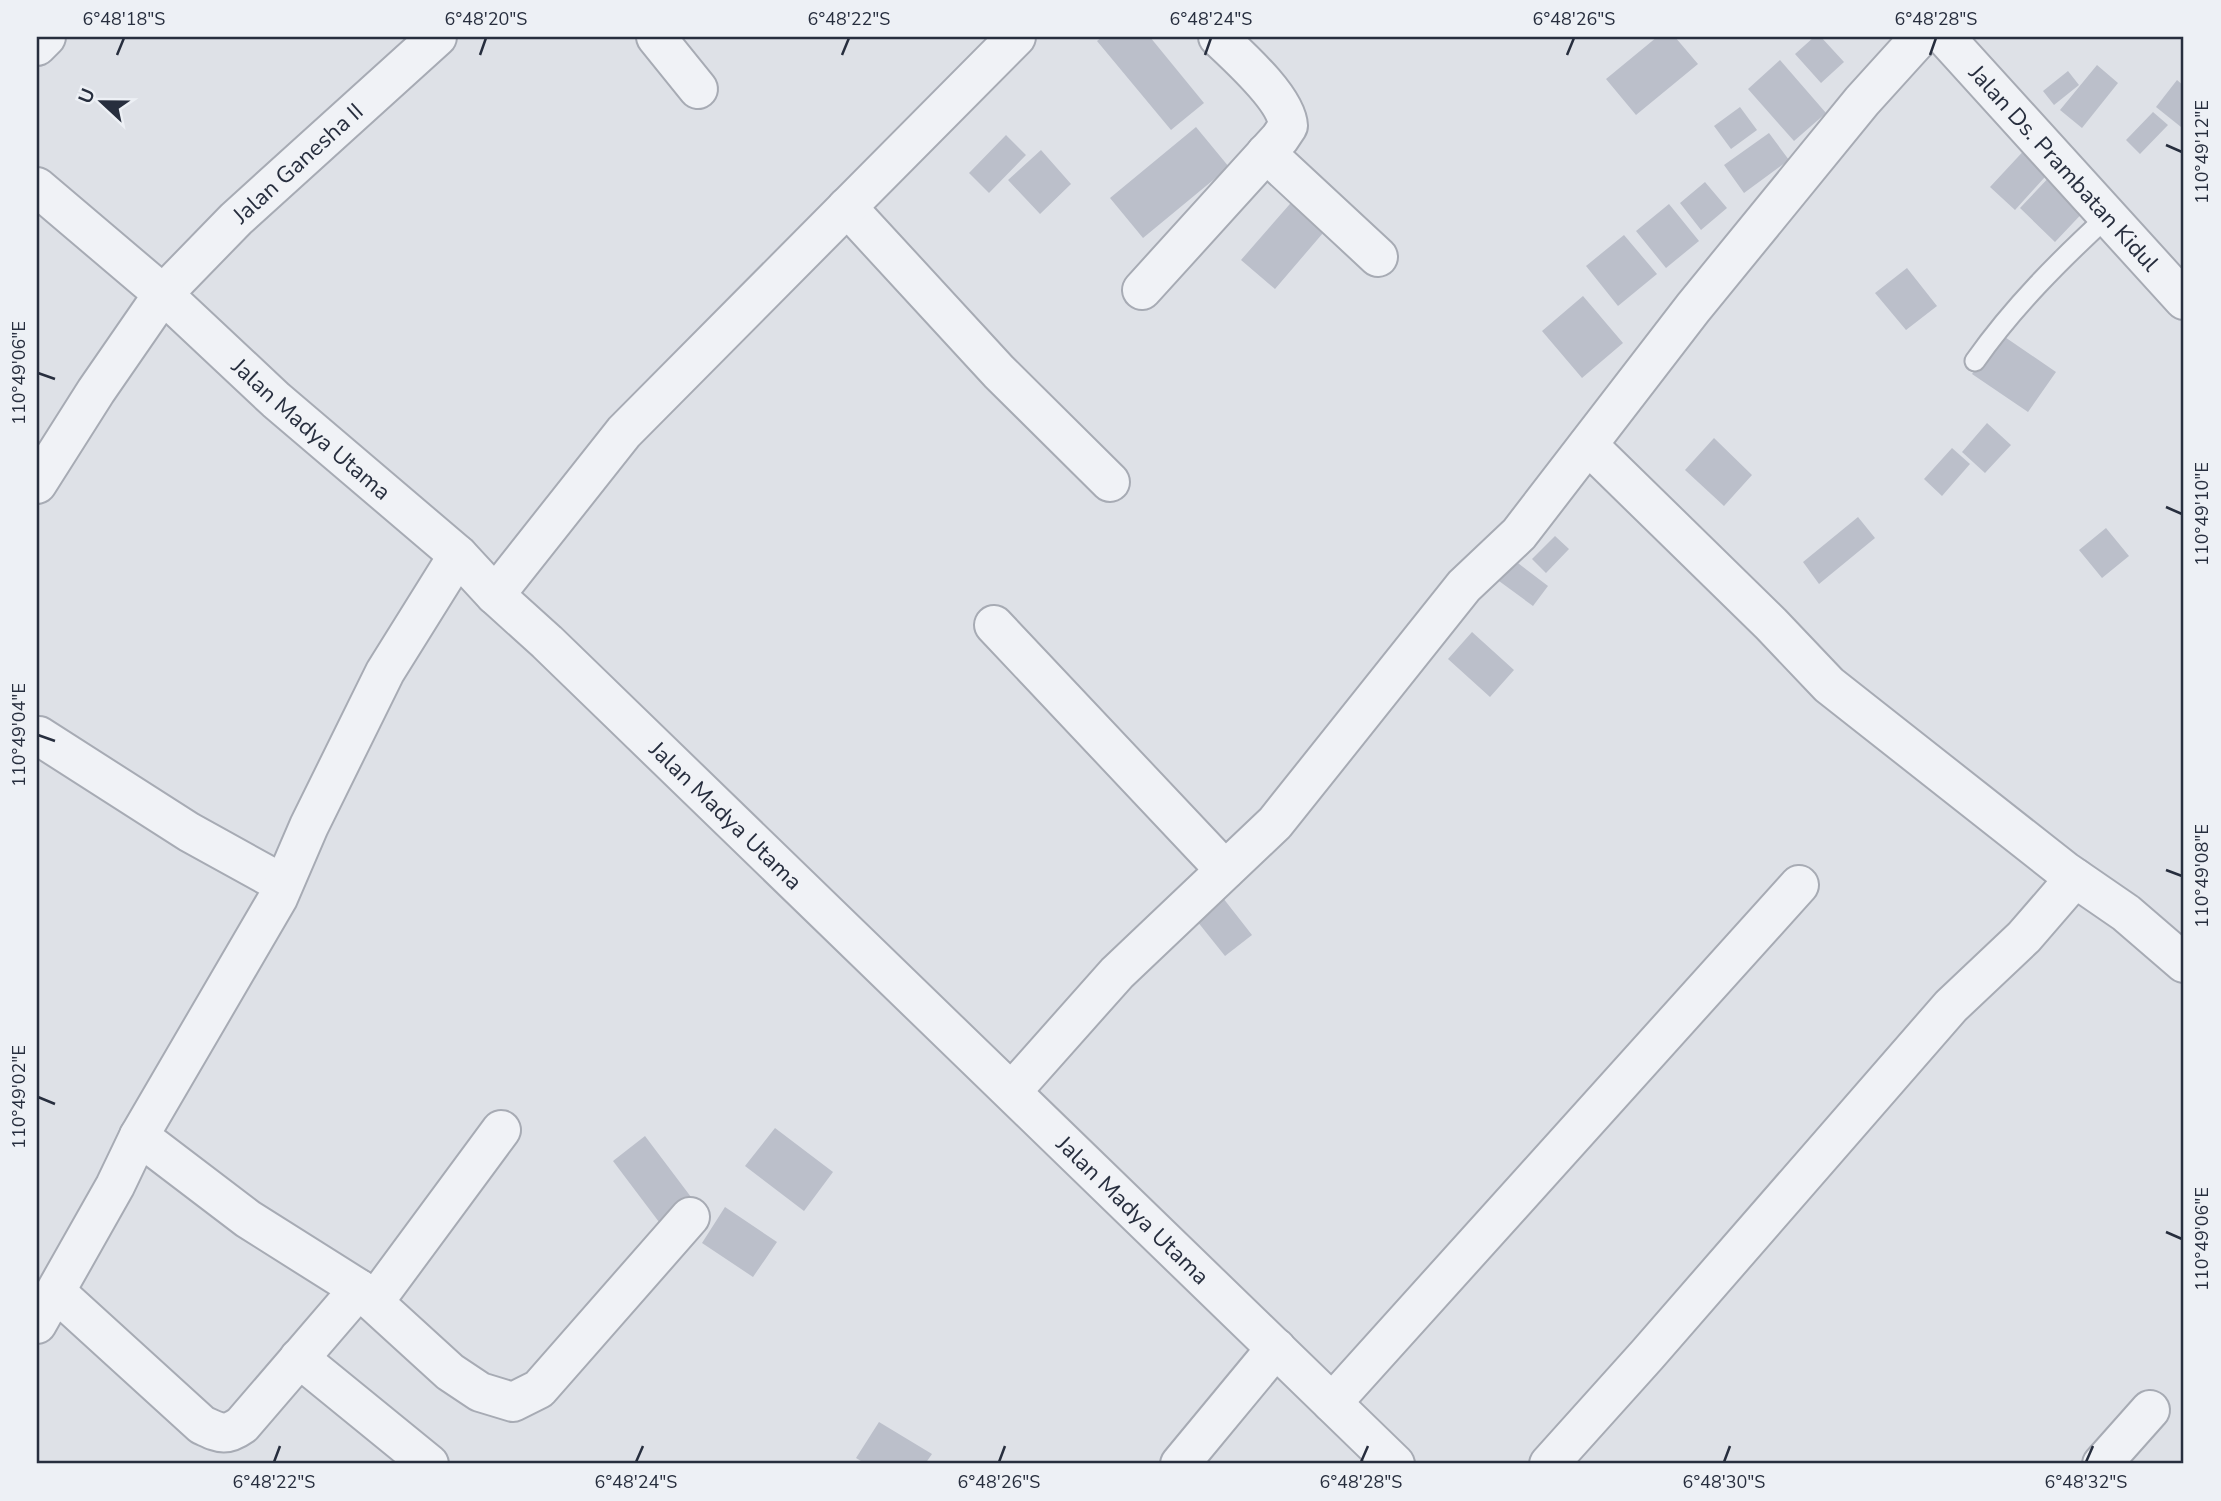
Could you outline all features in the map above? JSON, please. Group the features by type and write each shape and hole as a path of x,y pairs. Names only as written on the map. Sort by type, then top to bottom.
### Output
{"street":[{"path":"37,46 46,37"},
{"name":"Jalan Ganesha II","path":"37,484 96,391 163,294 246,210 437,37"},
{"path":"656,37 698,89"},
{"path":"495,596 624,432 1016,37"},
{"path":"1142,290 1288,126 1284,112 1266,88 1218,37"},
{"path":"1012,1091 1117,973 1275,823 1464,586 1519,534 1693,308 1862,101 1920,37"},
{"name":"Jalan Ds. Prambatan Kidul","path":"1945,37 2184,300"},
{"path":"1266,153 1378,257"},
{"name":"Jalan Madya Utama","path":"37,187 163,294 276,400 458,555 495,596 567,661 1395,1464"},
{"path":"847,207 999,372 1110,482"},
{"path":"1585,449 1829,685 2057,899 2126,913 2184,963"},
{"path":"458,555 385,672 284,884 241,963 139,1136 115,1186 46,1308 202,1425 221,1433 232,1432 242,1425 299,1358 366,1296 501,1130"},
{"path":"994,625 1226,870"},
{"path":"39,736 190,832 284,884"},
{"path":"1332,1403 1799,885"},
{"path":"1549,1464 1951,1006 2024,937 2057,899"},
{"path":"139,1136 248,1219 366,1296 450,1372 480,1392 513,1402 538,1389 690,1217"},
{"path":"1180,1464 1276,1348"},
{"path":"299,1358 429,1464"},
{"path":"2102,1464 2150,1410"}],"lane":[{"path":"1975,361 1998,328 2069,252 2109,215"}],"building":[{"path":"1102,37 1150,37 1204,103 1171,130 1097,41"},
{"path":"1657,37 1675,37 1698,64 1636,115 1606,79"},
{"path":"1814,37 1821,37 1844,62 1821,83 1795,54"},
{"path":"1780,60 1826,113 1794,141 1748,89"},
{"path":"2097,65 2118,83 2082,128 2060,110"},
{"path":"2068,71 2079,85 2054,105 2043,91"},
{"path":"2177,80 2184,86 2184,122 2181,127 2156,107"},
{"path":"1740,107 1757,130 1731,149 1714,126"},
{"path":"2153,112 2168,125 2140,154 2126,140"},
{"path":"1196,127 1229,167 1143,238 1110,198"},
{"path":"1769,133 1789,160 1744,193 1724,165"},
{"path":"1006,135 1026,155 989,193 969,173"},
{"path":"2030,144 2054,167 2015,210 1990,187"},
{"path":"1041,150 1071,184 1040,214 1008,180"},
{"path":"2054,172 2090,205 2055,242 2020,208"},
{"path":"1705,182 1727,208 1701,230 1680,203"},
{"path":"1296,197 1329,226 1275,289 1241,260"},
{"path":"1669,204 1699,241 1666,268 1636,231"},
{"path":"1624,235 1657,274 1618,306 1586,266"},
{"path":"1907,268 1937,306 1906,330 1875,293"},
{"path":"1583,296 1623,343 1582,378 1542,331"},
{"path":"1999,333 2056,372 2028,412 1972,374"},
{"path":"1987,423 2011,445 1985,473 1962,452"},
{"path":"1714,438 1752,475 1724,506 1685,470"},
{"path":"1952,448 1970,464 1942,496 1924,479"},
{"path":"1858,517 1875,538 1819,584 1803,562"},
{"path":"2106,528 2129,556 2102,578 2079,550"},
{"path":"1555,536 1569,549 1546,573 1532,559"},
{"path":"1514,560 1548,586 1533,606 1499,581"},
{"path":"1472,632 1514,670 1490,697 1448,659"},
{"path":"1216,889 1252,935 1225,956 1189,911"},
{"path":"775,1128 833,1172 804,1211 745,1166"},
{"path":"645,1136 691,1197 659,1222 613,1161"},
{"path":"725,1207 777,1242 753,1277 702,1243"},
{"path":"879,1422 932,1454 925,1464 866,1464 856,1458"}]}
